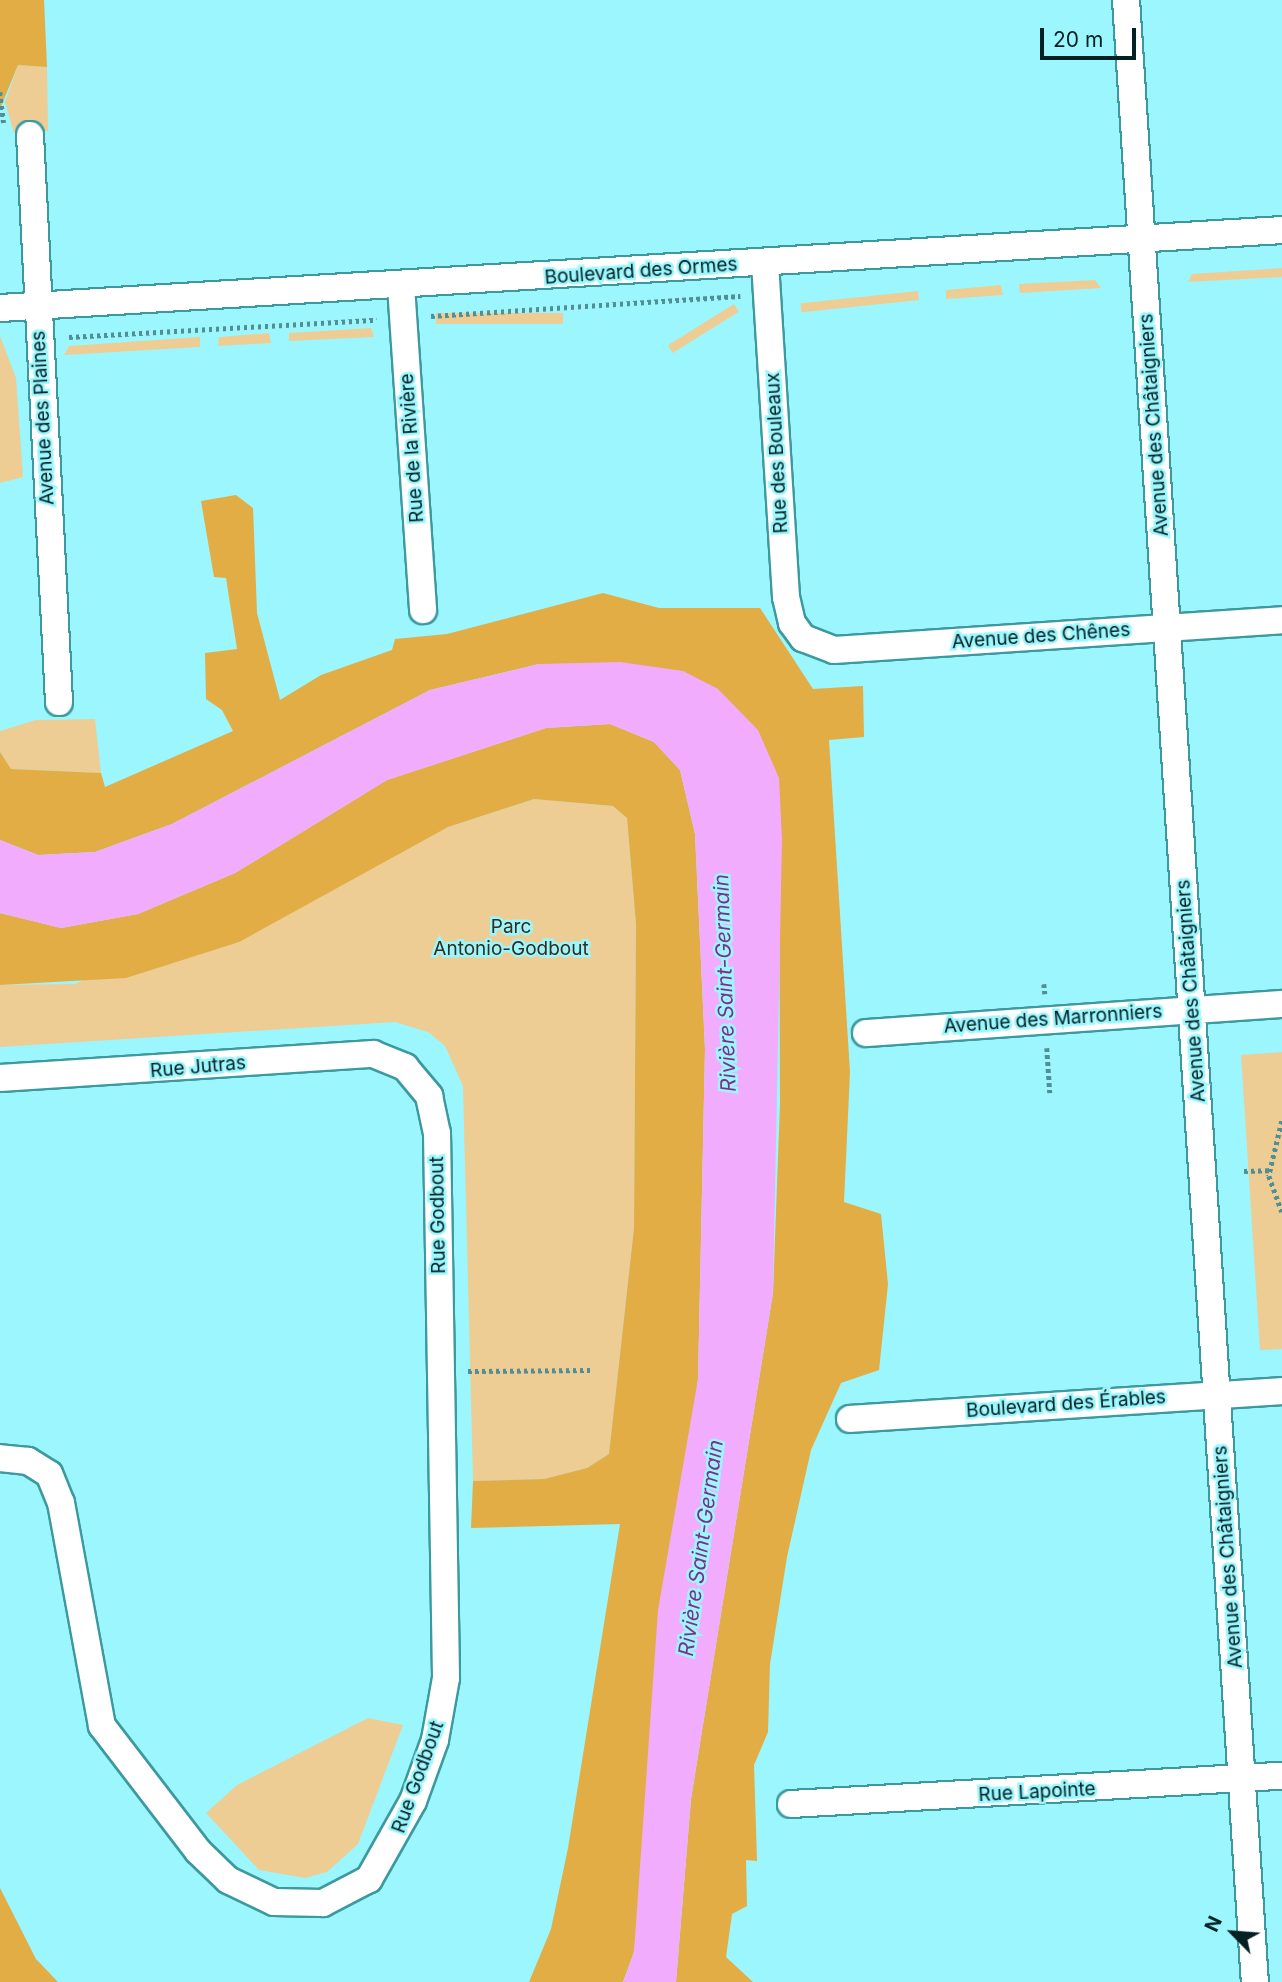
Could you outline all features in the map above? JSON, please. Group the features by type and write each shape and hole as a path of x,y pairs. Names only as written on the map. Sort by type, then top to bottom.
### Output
{"street":[{"name":"Avenue des Châtaigniers","path":"1126,0 1244,1779 1255,1982"},
{"name":"Avenue des Plaines","path":"30,135 59,702"},
{"name":"Boulevard des Ormes","path":"0,308 401,286 1282,230"},
{"name":"Rue des Bouleaux","path":"765,263 786,597 803,638"},
{"name":"Rue de la Rivière","path":"401,286 423,610"},
{"name":"Avenue des Chênes","path":"803,638 834,650 1282,620"},
{"name":"Avenue des Marronniers","path":"866,1032 1282,1004"},
{"name":"Rue Jutras","path":"0,1078 351,1054 395,1060"},
{"name":"Rue Godbout","path":"0,1458 41,1466 55,1488 94,1699 117,1752 228,1880 274,1902 323,1903 369,1880 385,1858 413,1801 442,1709 447,1643 434,1112 421,1084 395,1060"},
{"name":"Boulevard des Érables","path":"850,1419 1282,1391"},
{"name":"Rue Lapointe","path":"791,1804 1282,1776"}],"path":[{"path":"0,92 3,110"},
{"name":"Boulevard des Ormes","path":"441,316 729,297"},
{"path":"73,341 365,321"},
{"path":"1282,1121 1269,1170 1282,1212"},
{"path":"1244,1171 1269,1170"},
{"path":"442,1370 590,1370"}],"green space":[{"path":"18,65 47,67 48,131 14,133 5,102"},
{"path":"1282,268 1282,277 1188,282 1192,274"},
{"path":"1095,280 1101,288 1020,293 1019,284"},
{"path":"1001,285 1003,295 946,299 946,290"},
{"path":"918,291 919,300 802,312 801,303"},
{"path":"734,304 739,312 673,353 668,345"},
{"path":"436,313 563,313 563,324 436,324"},
{"path":"371,328 374,337 289,341 289,333"},
{"path":"269,333 271,343 218,346 219,337"},
{"path":"0,336 16,378 23,477 0,483"},
{"path":"200,337 200,347 64,355 69,346"},
{"path":"95,719 101,773 11,769 0,752 0,731 36,720"},
{"name":"Parc Antonio-Godbout","path":"534,799 613,806 627,818 636,924 634,1228 609,1454 587,1468 544,1479 473,1481 463,1086 445,1046 428,1032 395,1022 0,1047 0,985 75,984 448,827"},
{"path":"1282,1052 1282,1349 1260,1350 1241,1055"},
{"path":"368,1718 403,1725 358,1844 327,1872 305,1878 259,1870 206,1813 237,1785"}],"shaded area":[{"path":"0,0 44,0 47,67 18,65 0,109"},
{"path":"236,495 253,508 257,613 280,700 321,675 392,650 395,639 447,634 603,593 659,608 760,608 813,689 863,686 864,737 829,740 850,1072 844,1202 881,1214 888,1284 879,1370 841,1383 811,1450 787,1557 770,1664 768,1732 754,1765 757,1861 746,1860 747,1906 732,1914 726,1957 753,1982 676,1982 691,1799 773,1293 780,1104 779,778 539,664 430,690 172,824 95,852 38,855 0,840 0,752 11,769 101,773 105,787 233,731 222,710 206,699 205,653 237,649 226,578 214,577 201,501"},
{"path":"610,724 654,742 680,770 695,834 705,1049 698,1379 634,1952 623,1982 529,1982 551,1929 568,1848 620,1524 471,1528 473,1481 544,1479 587,1468 609,1454 634,1228 636,924 627,818 613,806 534,799 448,827 239,942 126,978 0,985 0,913 61,928 138,914 235,873 387,780 546,728"},
{"path":"0,1888 36,1959 58,1982 0,1982"}],"water":[{"name":"Rivière Saint-Germain","path":"620,662 683,671 718,689 758,730 779,778 782,840 773,1293 691,1799 676,1982 623,1982 634,1952 658,1610 698,1379 705,1049 695,834 680,770 654,742 610,724 546,728 387,780 235,873 138,914 61,928 0,913 0,840 38,855 95,852 172,824 430,690 539,664"}]}
